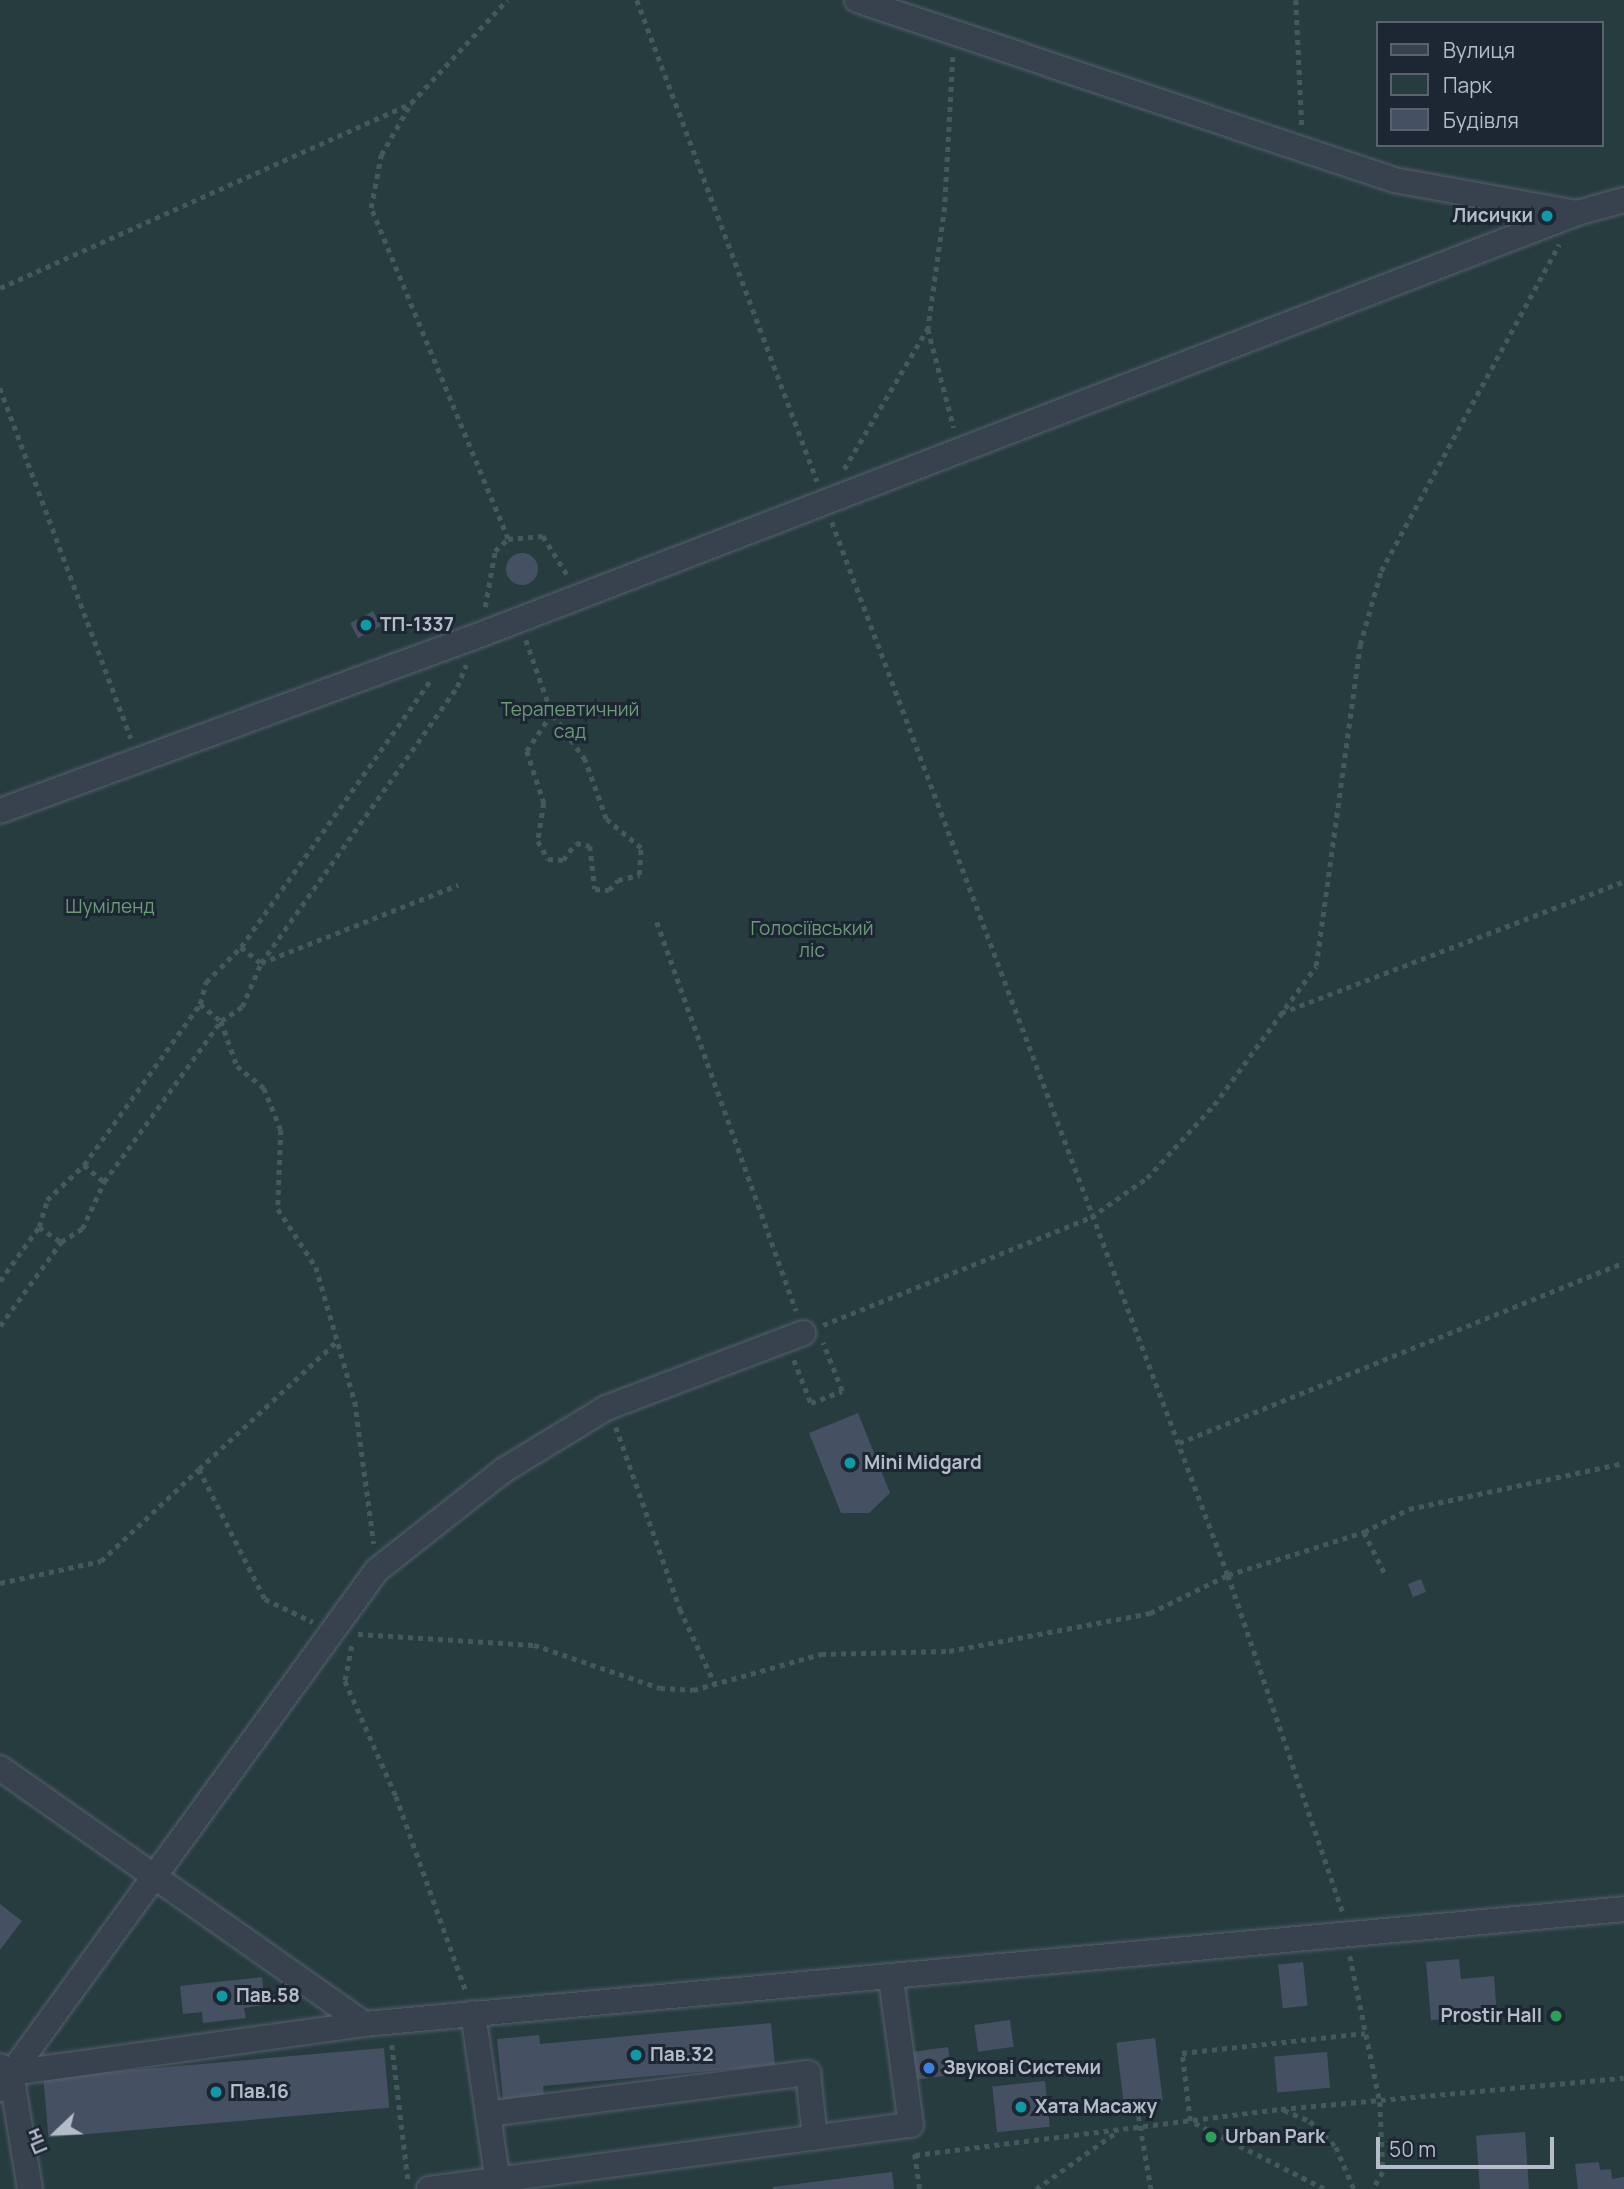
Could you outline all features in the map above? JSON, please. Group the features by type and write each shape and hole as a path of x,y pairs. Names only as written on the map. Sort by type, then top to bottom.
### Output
{"street":[{"path":"857,0 1303,152 1394,180 1577,213"},
{"path":"0,811 477,636 1577,213 1624,200"},
{"path":"30,2189 4,2076 153,1876 329,1630 377,1570 504,1470 606,1408 794,1336"},
{"path":"0,1768 364,2024"},
{"path":"4,2076 364,2024 390,2024 473,2013 891,1979 1624,1909"},
{"path":"429,2189 498,2185 911,2125 891,1979"},
{"path":"473,2013 498,2185"},
{"path":"488,2114 808,2073 815,2138"}],"path":[{"path":"507,0 411,103 381,155 371,208 508,539"},
{"path":"637,0 1091,1217 1180,1443 1341,1896 1346,1934 1380,2102 1383,2172 1373,2189"},
{"path":"1296,0 1303,152"},
{"path":"954,33 945,207 928,329 960,450"},
{"path":"0,288 411,103"},
{"path":"657,922 794,1336 811,1403 842,1391 817,1327 1091,1217 1147,1178 1214,1105 1316,966 1360,645 1381,570 1577,213"},
{"path":"825,502 928,329"},
{"path":"0,388 139,762"},
{"path":"508,539 543,536 557,551 576,597"},
{"path":"0,1326 61,1242 82,1229 104,1182 221,1021 242,1007 261,963 457,687 477,636 489,568 508,539"},
{"path":"516,620 552,714 585,760 606,819 641,848 639,874 618,880 609,890 595,889 590,846 576,843 564,860 548,859 538,841 544,803 527,751 552,714"},
{"path":"0,1282 39,1227 47,1200 84,1165 200,1004 206,982 241,947 439,672"},
{"path":"1280,1014 1624,881"},
{"path":"261,963 458,885"},
{"path":"241,947 261,963"},
{"path":"200,1004 221,1021 237,1066 264,1088 281,1130 278,1209 316,1267 355,1402 377,1570"},
{"path":"84,1165 104,1182"},
{"path":"39,1227 61,1242"},
{"path":"1180,1443 1624,1262"},
{"path":"0,1583 101,1561 337,1341"},
{"path":"606,1408 715,1684"},
{"path":"200,1469 265,1600 329,1630 534,1646 660,1688 715,1684 821,1654 949,1651 1150,1613 1228,1575 1364,1532 1409,1509 1624,1462"},
{"path":"1364,1532 1386,1576"},
{"path":"359,1621 345,1681 396,1796 473,2013"},
{"path":"390,2024 410,2189"},
{"path":"1190,2121 1182,2053 1365,2033"},
{"path":"915,2155 1281,2109 1624,2078"},
{"path":"1137,2106 1151,2189"},
{"path":"1281,2109 1310,2121 1336,2147 1353,2189"},
{"path":"1190,2121 1324,2189"},
{"path":"911,2125 920,2189"},
{"path":"1036,2189 1120,2130"}],"green space":[{"name":"Голосіївський ліс","path":"0,0 1624,0 1624,2189 0,2189"}],"building":[{"path":"522,553 534,557 538,569 534,581 522,585 510,581 506,569 510,557"},
{"name":"ТП-1337","path":"373,611 381,626 358,638 350,623"},
{"name":"Mini Midgard","path":"858,1413 890,1493 869,1513 841,1513 809,1433"},
{"path":"1421,1579 1426,1592 1413,1597 1408,1584"},
{"path":"0,1904 22,1921 0,1950"},
{"path":"1459,1959 1461,1979 1494,1976 1497,2015 1431,2020 1426,1962"},
{"path":"1303,1962 1308,2006 1283,2008 1278,1965"},
{"name":"Пав.58","path":"262,1977 265,2005 244,2008 246,2018 203,2023 202,2012 183,2014 180,1986"},
{"path":"1010,2020 1014,2047 978,2052 974,2025"},
{"name":"Пав.32","path":"771,2023 775,2065 543,2086 544,2095 503,2099 497,2039 539,2035 540,2044"},
{"path":"1155,2038 1163,2101 1124,2105 1116,2043"},
{"path":"948,2047 952,2075 916,2080 912,2052"},
{"name":"Пав.16","path":"384,2048 389,2108 49,2138 43,2078"},
{"path":"1327,2052 1330,2088 1277,2092 1274,2057"},
{"name":"Хата Масажу","path":"1045,2081 1050,2127 997,2132 992,2087"},
{"path":"1525,2132 1529,2189 1480,2189 1476,2135"},
{"path":"1599,2162 1600,2170 1611,2169 1612,2179 1624,2177 1624,2189 1578,2189 1575,2164"},
{"path":"892,2172 894,2189 773,2189 773,2187"}],"place":[{"name":"Лисички","path":"1547,216"},
{"name":"ТП-1337","path":"366,625"},
{"name":"Mini Midgard","path":"850,1463"},
{"name":"Пав.58","path":"222,1996"},
{"name":"Prostir Hall","path":"1556,2016"},
{"name":"Пав.32","path":"636,2055"},
{"name":"Звукові Системи","path":"929,2068"},
{"name":"Пав.16","path":"216,2092"},
{"name":"Хата Масажу","path":"1021,2107"},
{"name":"Urban Park","path":"1211,2137"}],"park label":[{"name":"Терапевтичний сад","path":"570,721"},
{"name":"Шуміленд","path":"110,907"}]}
